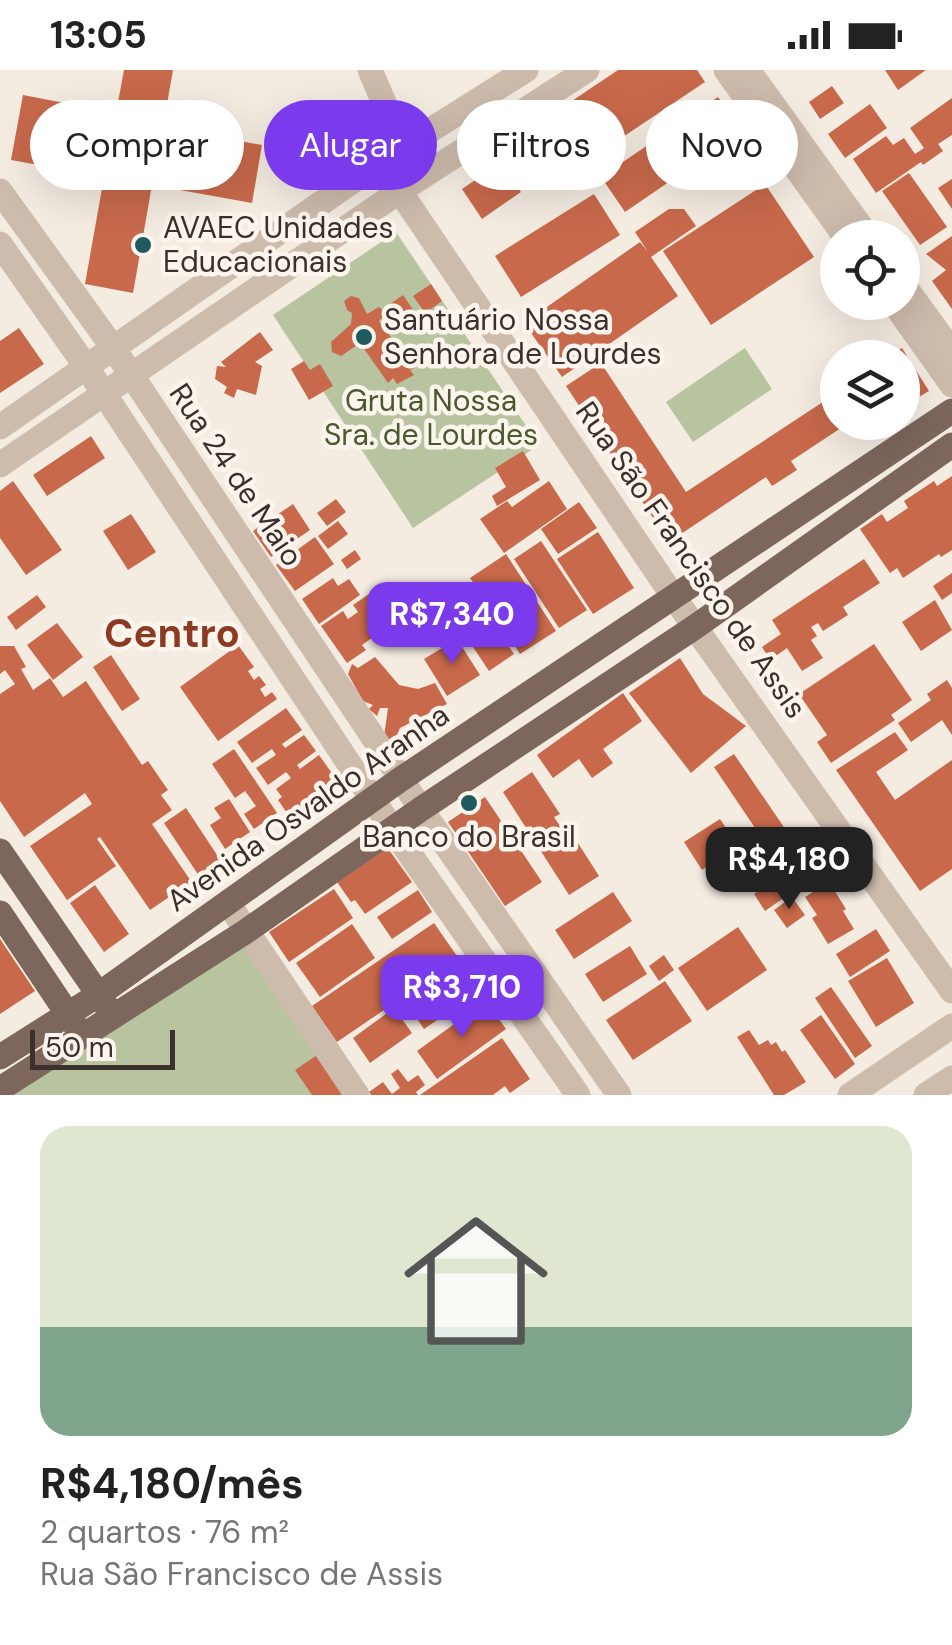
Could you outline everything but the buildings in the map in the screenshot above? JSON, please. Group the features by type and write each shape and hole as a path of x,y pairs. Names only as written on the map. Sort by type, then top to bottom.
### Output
{"main road":[{"name":"Avenida Osvaldo Aranha","path":"106,1005 228,904 402,779 952,411"},
{"name":"Avenida Osvaldo Aranha","path":"0,1089 75,1025 245,932 421,809 695,627 952,445"},
{"path":"0,851 106,1005"},
{"path":"0,913 75,1025"},
{"name":"Avenida Osvaldo Aranha","path":"0,1057 75,1025"}],"street":[{"path":"370,70 383,100"},
{"path":"437,126 526,70"},
{"path":"437,166 587,70"},
{"path":"726,70 833,220"},
{"path":"748,70 857,220"},
{"name":"Rua 24 de Maio","path":"0,190 114,348 421,809 619,1095"},
{"path":"0,426 340,190"},
{"path":"0,465 400,190"},
{"name":"Rua São Francisco de Assis","path":"400,190 673,596 952,992"},
{"path":"0,244 87,368 393,830 578,1095"},
{"path":"920,307 952,351"},
{"path":"906,320 952,385"},
{"path":"228,904 357,1095"},
{"path":"850,1095 952,1026"},
{"path":"926,1095 952,1078"}],"green space":[{"name":"Gruta Nossa Sra. de Lourdes","path":"396,232 539,445 413,528 273,315"},
{"path":"745,348 772,389 693,442 666,402"},
{"path":"242,939 350,1095 14,1095"}],"place":[{"name":"AVAEC Unidades Educacionais","path":"143,245"},
{"name":"Santuário Nossa Senhora de Lourdes","path":"364,337"},
{"name":"Banco do Brasil","path":"469,803"}],"district":[{"name":"Centro","path":"172,633"}]}
